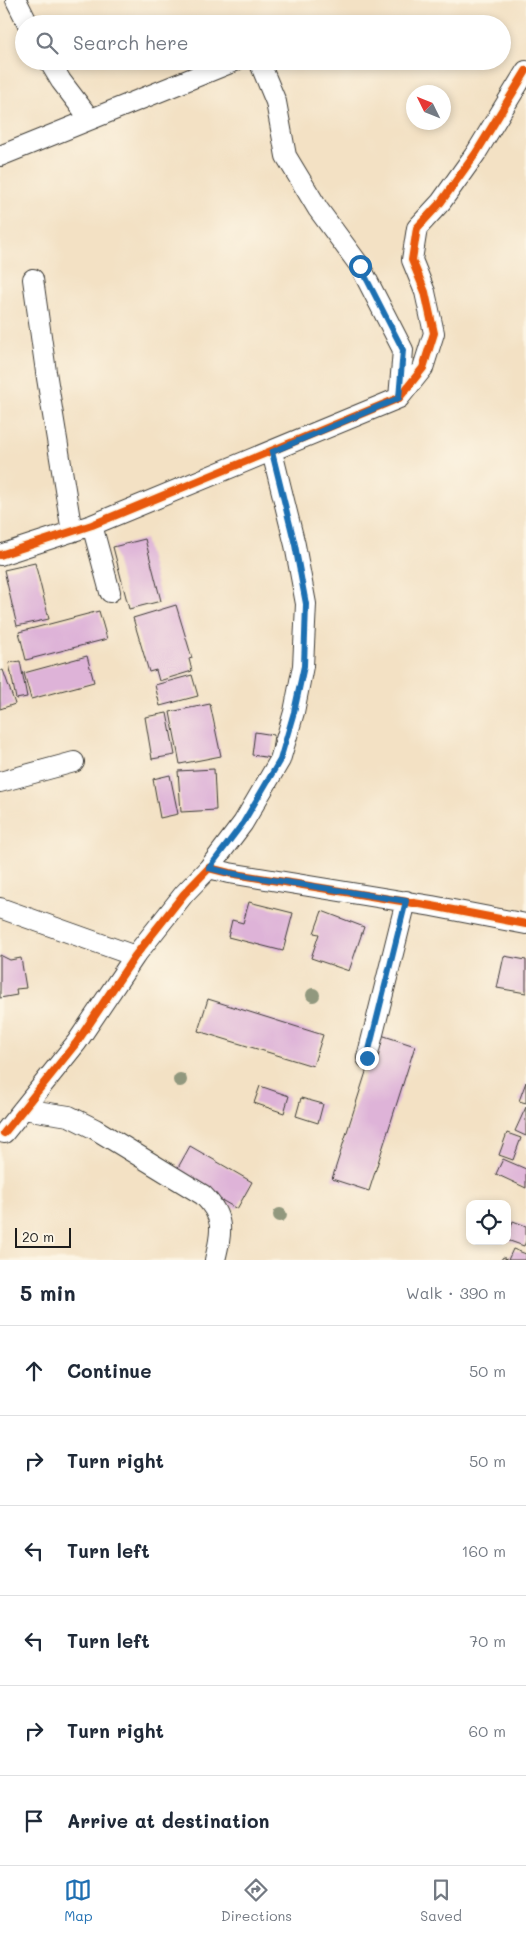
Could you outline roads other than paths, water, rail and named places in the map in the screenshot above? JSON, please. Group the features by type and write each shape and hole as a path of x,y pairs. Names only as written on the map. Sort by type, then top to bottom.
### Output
{"street":[{"path":"16,0 24,15"},
{"path":"54,70 90,119"},
{"path":"0,156 212,70"},
{"path":"263,70 276,102 286,156 318,209 360,266 403,350 399,398"},
{"path":"0,555 72,532 272,452 399,398 423,368 434,333 425,292 412,260 417,228 441,202 476,152 526,71"},
{"path":"33,279 72,532"},
{"path":"2,1138 77,1042 135,956 184,894 209,868 243,823 280,760 294,712 304,666 306,604 295,545 272,452"},
{"path":"92,524 110,592"},
{"path":"0,782 74,762"},
{"path":"209,868 229,873 406,901 526,924"},
{"path":"367,1058 406,901"},
{"path":"0,908 135,956"},
{"path":"23,1109 69,1116 95,1129 203,1194 215,1206 220,1224 220,1241 215,1260"}]}
